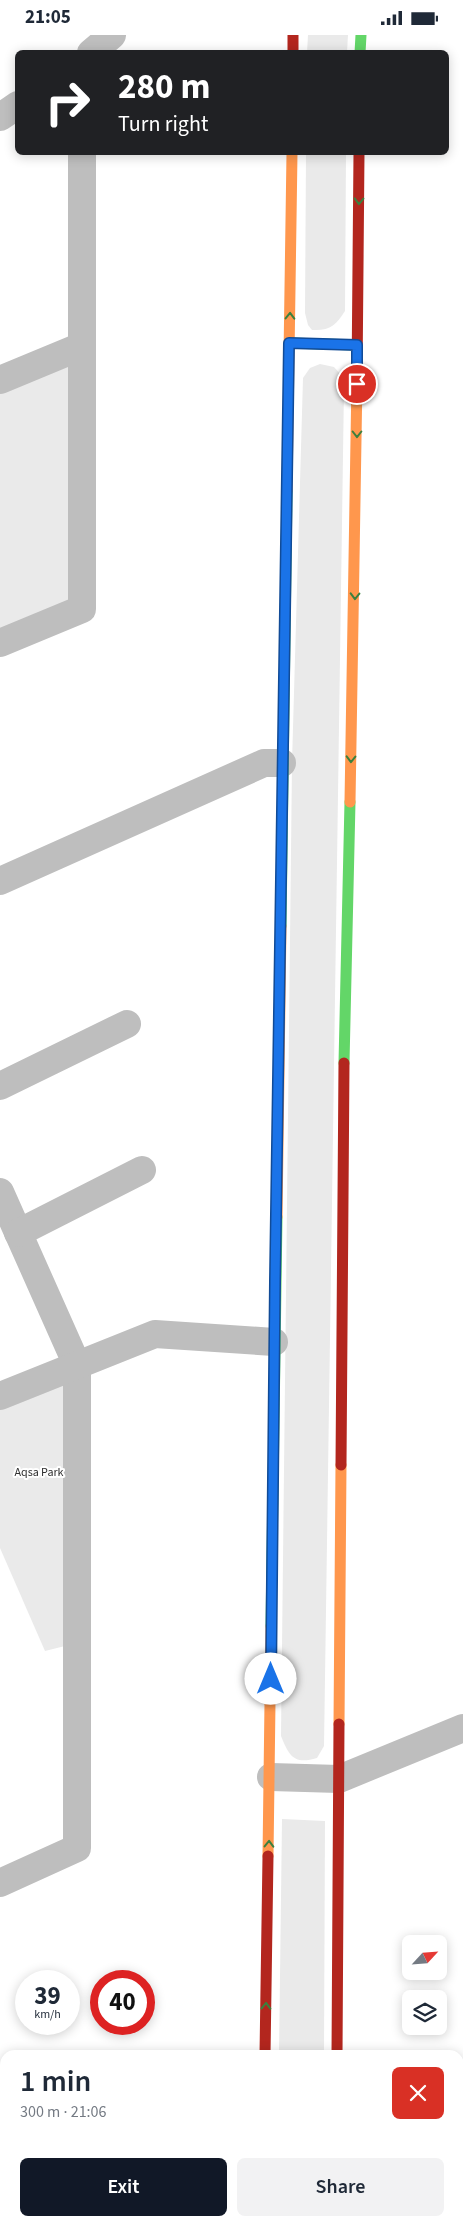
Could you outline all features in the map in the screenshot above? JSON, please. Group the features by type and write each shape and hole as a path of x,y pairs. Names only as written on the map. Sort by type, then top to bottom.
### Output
{"street":[{"path":"95,50 112,35"},
{"path":"293,35 293,50"},
{"path":"360,50 361,35"},
{"path":"0,117 15,107"},
{"path":"0,643 82,609 82,155"},
{"path":"265,2050 292,155"},
{"path":"337,2050 344,1059 356,541 359,155"},
{"path":"289,343 357,345"},
{"path":"0,380 82,346"},
{"path":"0,881 264,763 282,763"},
{"path":"0,1086 127,1024"},
{"path":"18,1233 142,1170"},
{"path":"0,1192 77,1365 77,1848 3,1875"},
{"path":"0,1396 155,1334 274,1342"},
{"path":"270,1777 339,1779 463,1727"}],"green space":[{"path":"308,35 348,35 347,50 307,50"},
{"path":"306,155 346,155 345,311 332,326 318,330 312,330 308,325 305,313"},
{"path":"82,346 82,609 0,643 0,380"},
{"path":"320,364 334,367 342,376 344,387 324,1746 317,1758 303,1760 290,1754 281,1736 292,763 303,378 310,368"},
{"name":"Aqsa Park","path":"77,1365 77,1643 45,1651 0,1548 0,1396"},
{"path":"282,1819 325,1821 324,2050 279,2050"}],"traffic: fast":[{"path":"360,50 361,35"},
{"path":"289,343 357,345"},
{"path":"281,926 287,491"},
{"path":"344,1063 350,802"},
{"path":"271,1626 277,1217"}],"traffic: slow":[{"path":"287,491 292,155"},
{"path":"350,802 357,379"},
{"path":"277,1217 281,926"},
{"path":"339,1724 341,1465"},
{"path":"268,1856 271,1626"}],"traffic: jam":[{"path":"293,35 293,50"},
{"path":"357,379 359,155"},
{"path":"341,1465 344,1063"},
{"path":"337,2050 339,1724"},
{"path":"265,2050 268,1856"}],"route":[{"path":"271,1679 289,343 357,345 357,384"}]}
